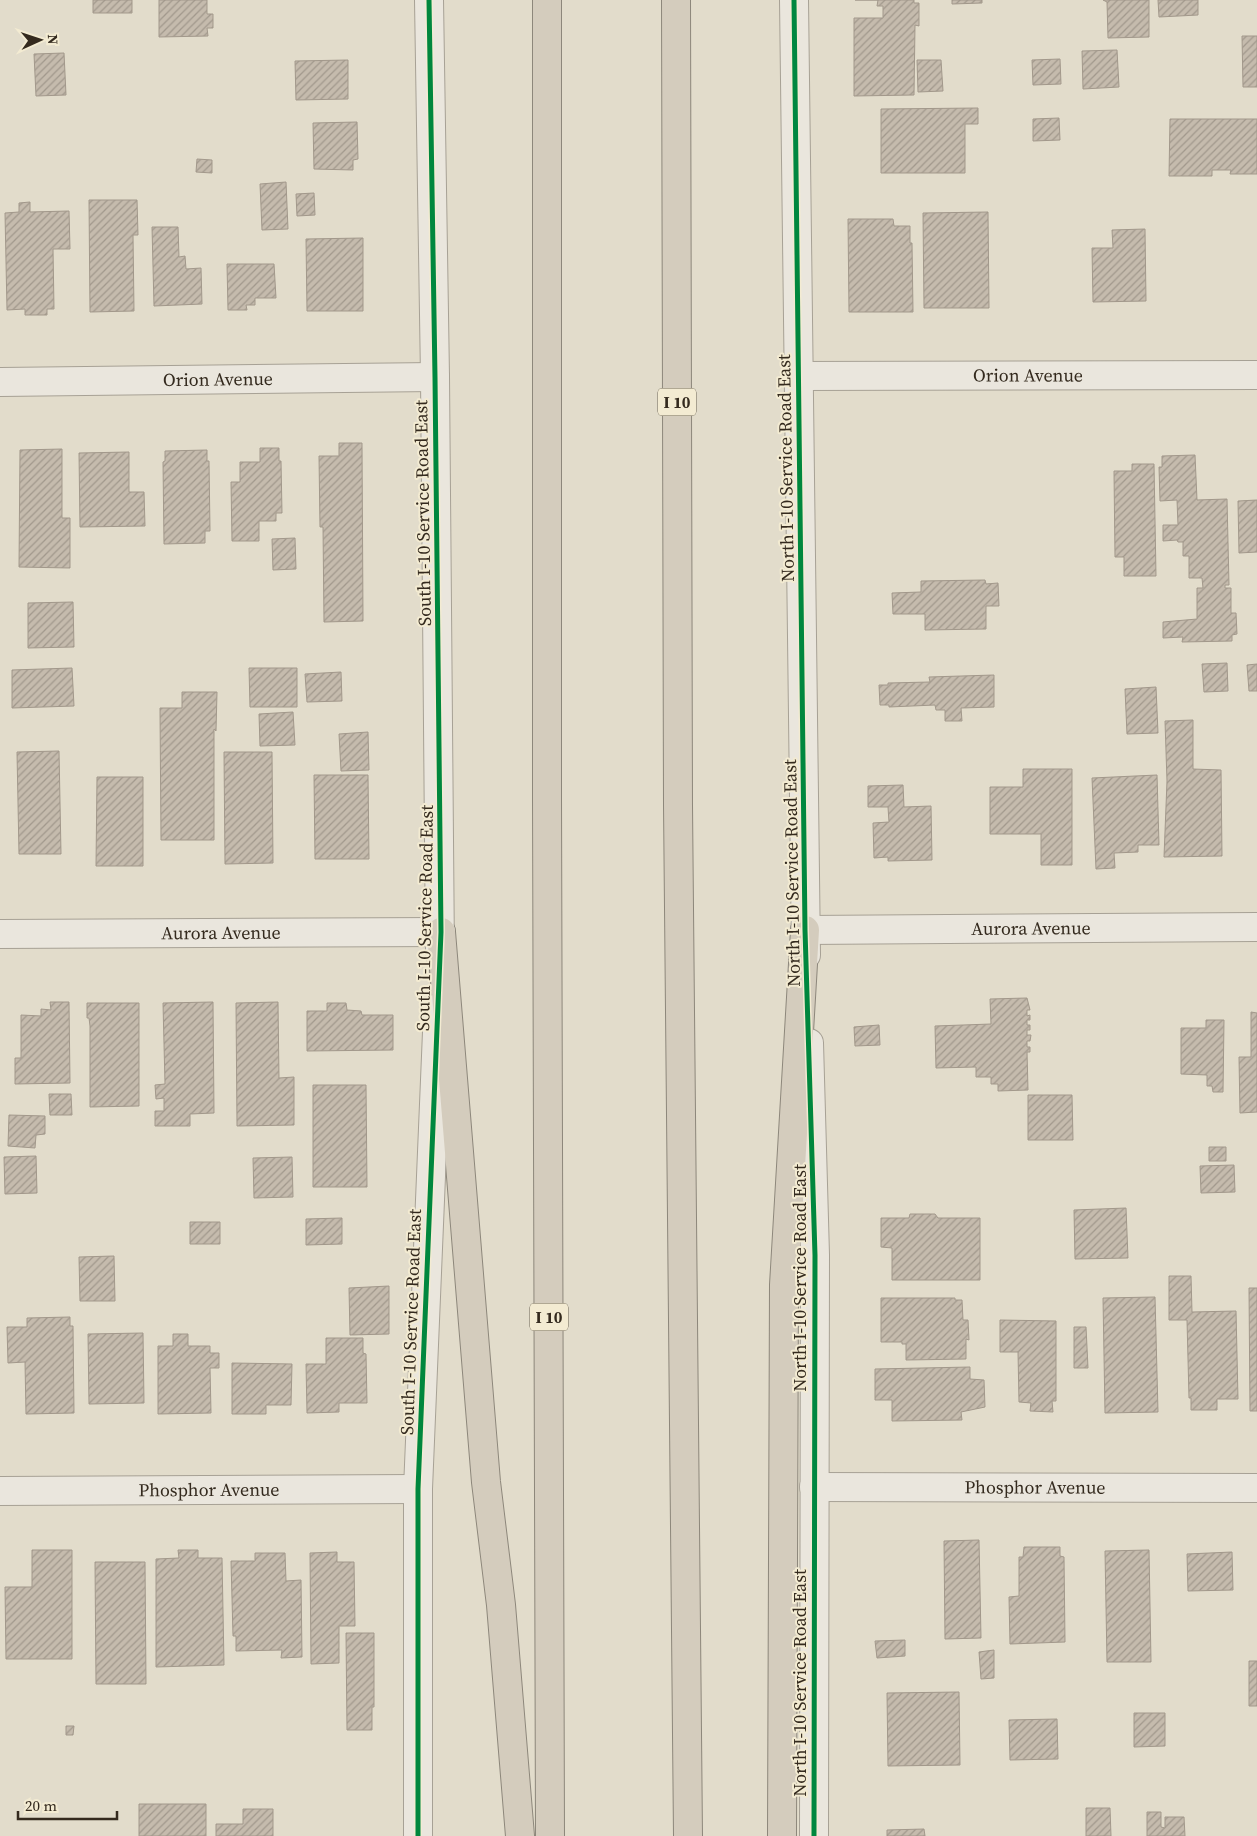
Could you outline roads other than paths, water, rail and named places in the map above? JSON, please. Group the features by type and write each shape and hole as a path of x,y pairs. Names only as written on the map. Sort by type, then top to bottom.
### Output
{"highway":[{"name":"I 10","path":"546,0 550,1836"},
{"name":"I 10","path":"676,0 678,805 688,1836"},
{"path":"782,1836 784,1285 805,930"},
{"path":"441,932 486,1473 501,1605 520,1836"}],"street":[{"name":"South I-10 Service Road East","path":"418,1836 418,1489 441,932 429,0"},
{"path":"428,32 442,0"},
{"path":"781,0 795,31"},
{"name":"North I-10 Service Road East","path":"794,0 805,930 815,1255 814,1836"},
{"name":"Orion Avenue","path":"799,376 1257,375"},
{"name":"Orion Avenue","path":"0,382 435,377"},
{"name":"Aurora Avenue","path":"805,930 1257,927"},
{"name":"Aurora Avenue","path":"0,934 441,932"},
{"name":"Phosphor Avenue","path":"814,1487 1257,1488"},
{"name":"Phosphor Avenue","path":"0,1491 418,1489"}]}
